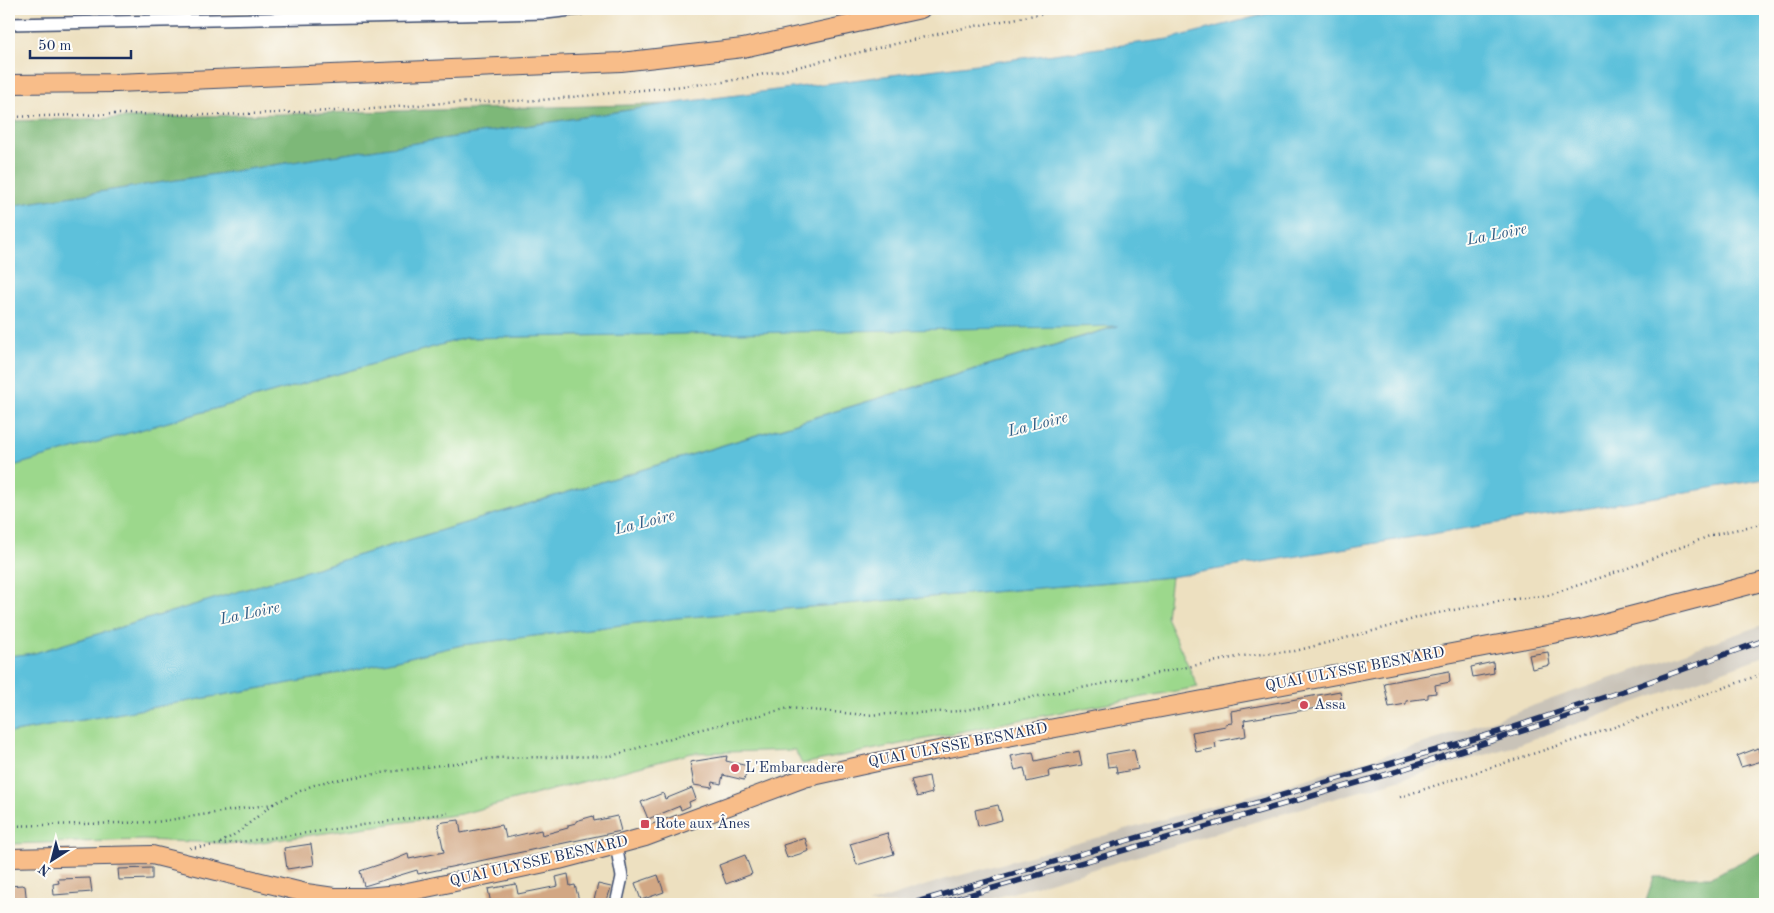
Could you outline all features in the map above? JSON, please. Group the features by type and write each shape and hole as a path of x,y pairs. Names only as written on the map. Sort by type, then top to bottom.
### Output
{"main road":[{"path":"9,84 116,84 621,62 742,48 921,9"},
{"name":"QUAI ULYSSE BESNARD","path":"9,858 152,855 306,893 351,898 398,894 559,860 616,845 814,776 892,759 1584,628 1765,581"}],"street":[{"path":"9,24 440,16 580,9"},
{"path":"616,845 622,877 616,904"}],"path":[{"path":"9,116 216,115 361,110 443,103 542,100 723,82 789,69 959,29 1067,9"},
{"path":"448,814 217,845 237,833 273,804 311,786 328,781 494,758 611,756 698,730 789,708 866,715 960,711 1242,656 1295,651 1388,627 1422,616 1498,601 1549,595 1623,570 1712,535 1765,523"},
{"path":"1400,797 1606,730 1765,673"},
{"path":"9,826 156,822 273,804"}],"shaded area":[{"path":"1765,624 1765,656 1508,748 974,904 868,904 943,880 1277,788 1441,738"}],"green space":[{"path":"668,104 9,206 9,121"},
{"path":"1120,325 35,653 9,656 9,467 465,338"},
{"path":"1171,577 1166,617 1198,687 1009,722 802,764 795,750 692,753 461,814 247,844 144,840 9,844 9,733 318,678 462,645 677,618"},
{"path":"1765,850 1765,904 1645,904 1654,877 1711,877"}],"water":[{"name":"La Loire","path":"1286,9 1765,9 1765,479 1171,577 677,618 462,645 318,678 9,733 9,656 35,653 1118,326 465,338 9,467 9,206 668,104 1169,39"}],"building":[{"path":"1548,652 1550,665 1532,669 1529,655"},
{"path":"1493,662 1494,673 1473,677 1471,667"},
{"path":"1449,671 1450,682 1435,685 1436,693 1428,694 1428,698 1406,701 1406,704 1389,707 1384,683"},
{"path":"1340,691 1342,704 1244,720 1246,736 1215,742 1216,748 1196,752 1192,732 1226,726 1225,724 1232,723 1231,711"},
{"path":"1758,748 1762,761 1741,767 1737,756"},
{"path":"1134,749 1138,769 1117,773 1116,766 1108,767 1106,754"},
{"path":"1079,751 1082,765 1048,771 1049,777 1027,782 1024,768 1015,770 1011,756 1033,752 1035,761"},
{"path":"727,756 726,761 748,766 744,780 723,775 721,784 713,782 712,788 694,785 690,762"},
{"path":"929,776 932,793 917,797 911,780"},
{"path":"692,788 696,799 689,802 690,806 681,810 680,806 648,819 641,802 663,793 665,799"},
{"path":"998,805 1002,820 978,826 975,810"},
{"path":"593,816 594,821 617,816 621,831 418,874 417,870 364,886 360,871 408,854 409,859 444,852 438,824 444,822 459,820 461,833 501,825 506,838 541,830 542,835 568,828 568,825 576,823 576,821"},
{"path":"887,833 894,854 857,865 850,844"},
{"path":"805,838 809,851 787,858 783,845"},
{"path":"311,844 314,865 287,869 284,848"},
{"path":"745,855 752,874 726,884 719,865"},
{"path":"152,868 152,879 119,880 118,869"},
{"path":"568,874 570,886 575,885 580,904 491,904 488,889 516,884 518,894 558,886 556,877"},
{"path":"658,875 664,892 641,900 635,883"},
{"path":"90,878 92,892 54,895 53,884 59,883 58,879"},
{"path":"598,884 611,887 606,904 593,904"},
{"path":"9,886 25,886 27,904 9,904"}],"railway":[{"path":"910,904 1505,730 1626,690 1765,640"},
{"path":"938,904 1388,774 1588,710"}],"place":[{"name":"Assa","path":"1304,705"},
{"name":"L'Embarcadère","path":"735,768"},
{"name":"Rote aux Ânes","path":"645,824"}]}
